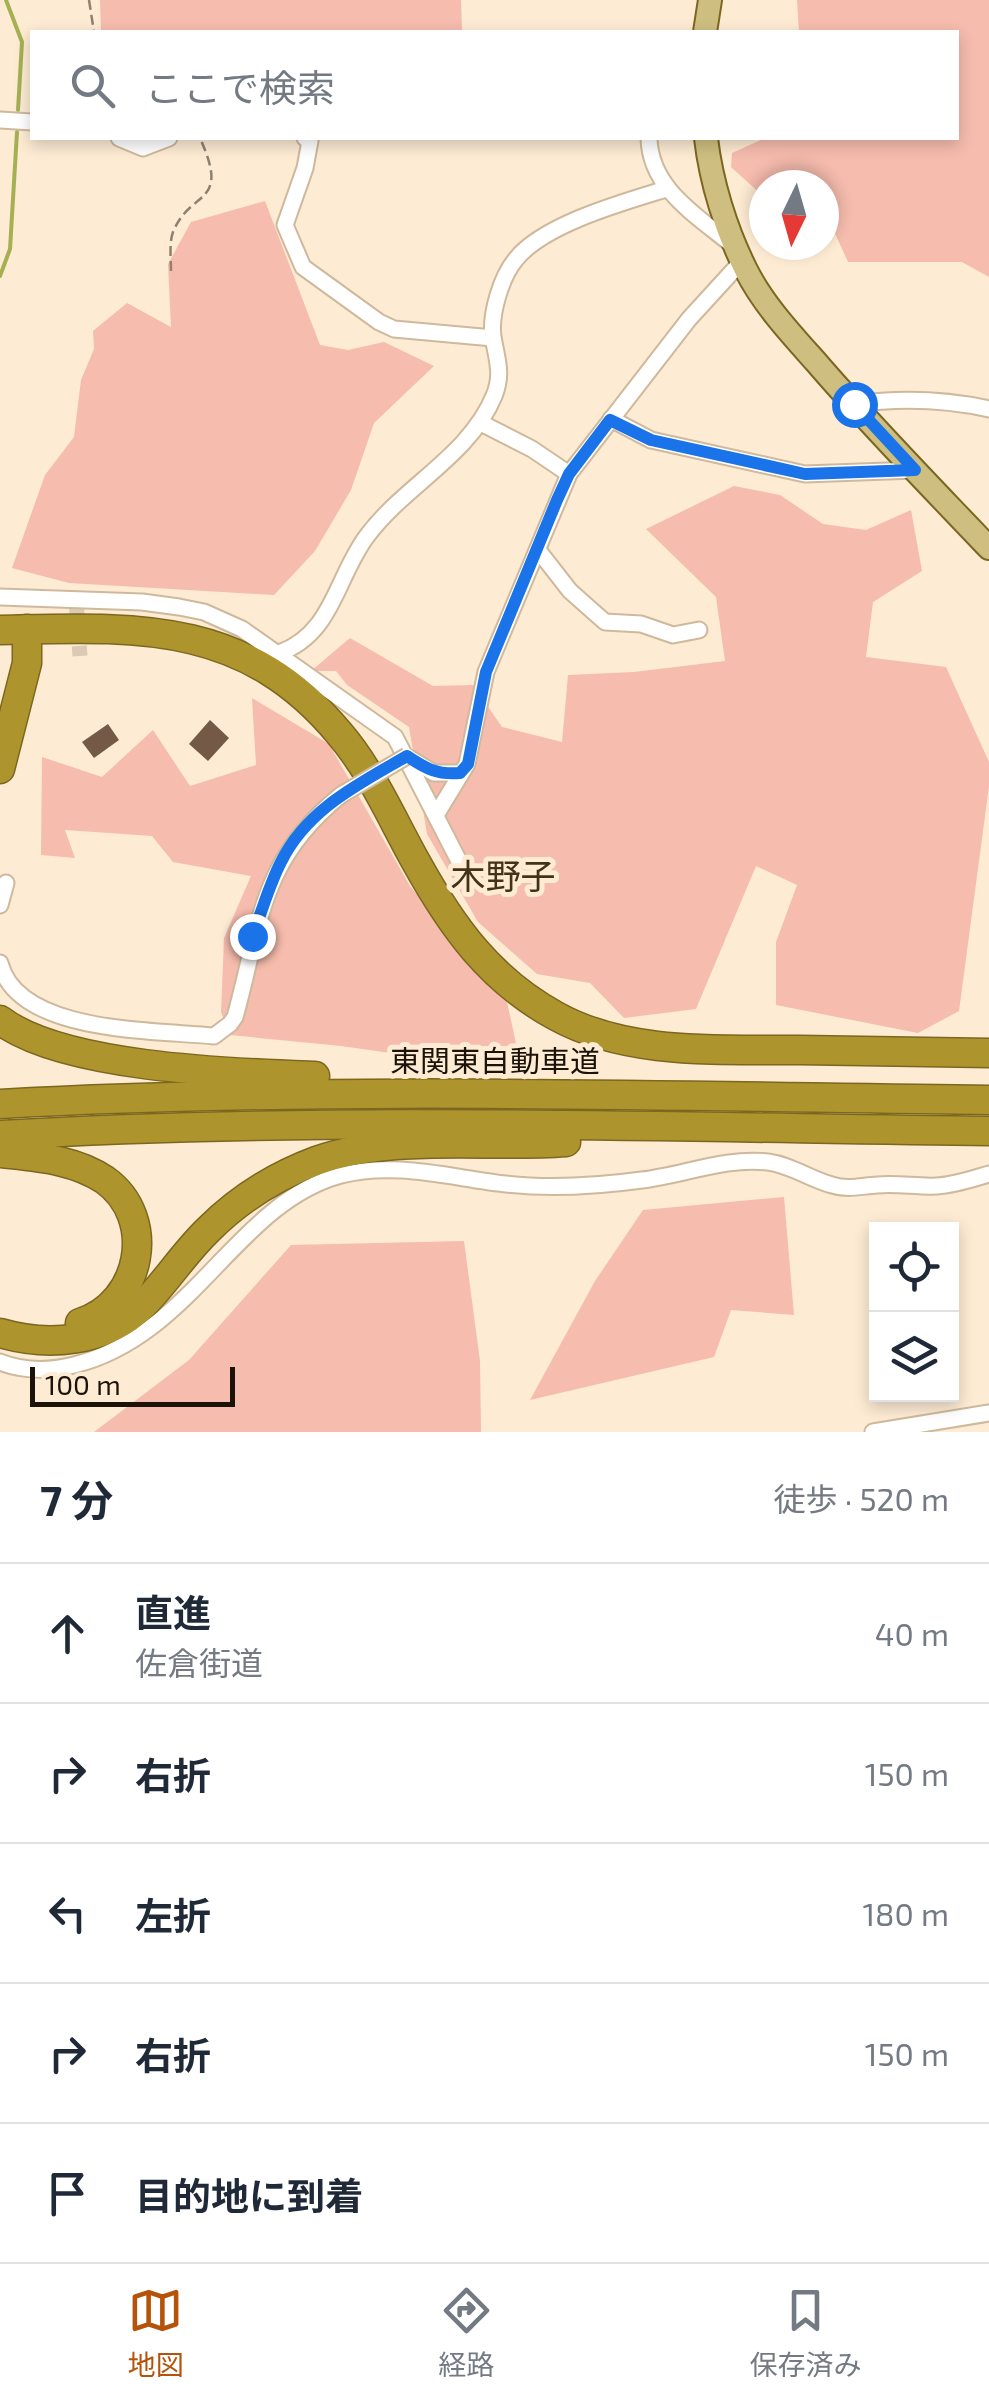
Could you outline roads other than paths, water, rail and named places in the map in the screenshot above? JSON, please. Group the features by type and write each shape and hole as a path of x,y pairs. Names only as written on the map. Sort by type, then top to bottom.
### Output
{"highway":[{"path":"1,752 27,663 14,629 144,630 212,643 243,657 298,693 340,733 462,938 521,995 559,1018 600,1034 697,1049 989,1053"},
{"path":"0,1020 25,1036 60,1048 191,1069 686,1094"},
{"name":"東関東自動車道","path":"0,1104 374,1092 989,1100"},
{"path":"0,1135 279,1124 989,1131"},
{"path":"0,1334 47,1342 93,1335 109,1328 141,1308 205,1233 245,1199 280,1177 340,1154 432,1145 553,1143 712,1128"},
{"path":"0,1153 55,1160 108,1182 131,1212 138,1256 122,1292 108,1308 87,1320 40,1327 0,1318"}],"main road":[{"path":"706,140 713,179 740,255 787,329 989,548"}],"street":[{"path":"0,120 30,122"},
{"path":"124,140 143,148 165,140"},
{"path":"308,140 305,168 285,225 303,267 394,329 494,338"},
{"path":"436,815 471,753 486,672 569,474 740,255 666,188 654,167 649,140"},
{"path":"279,653 297,647 318,628 366,537 481,423 500,376 494,338 500,294 509,268 520,254 595,211 666,188"},
{"path":"854,404 927,399 989,409"},
{"path":"610,420 651,440 805,474 915,470"},
{"path":"481,423 532,448 569,474"},
{"path":"538,550 570,591 605,622 641,624 672,635 699,630"},
{"path":"0,597 142,602 179,607 223,620 279,653 395,737 460,863"},
{"path":"407,756 434,773 460,773"},
{"path":"0,963 21,998 58,1016 214,1036 235,1017 252,936 281,861 312,818 340,795 407,756"},
{"path":"0,905 6,883"},
{"path":"0,1362 34,1370 66,1367 115,1351 163,1321 269,1216 296,1196 315,1183 364,1170 399,1169 550,1186 643,1180 735,1161 770,1162 848,1188 880,1184 937,1186 989,1174"},
{"path":"872,1432 989,1413"}],"waterway":[{"path":"6,0 22,42 18,110"},
{"path":"0,276 10,249 17,132"}],"tunnel":[{"path":"76,600 80,656"}],"district":[{"name":"木野子","path":"503,875"}]}
